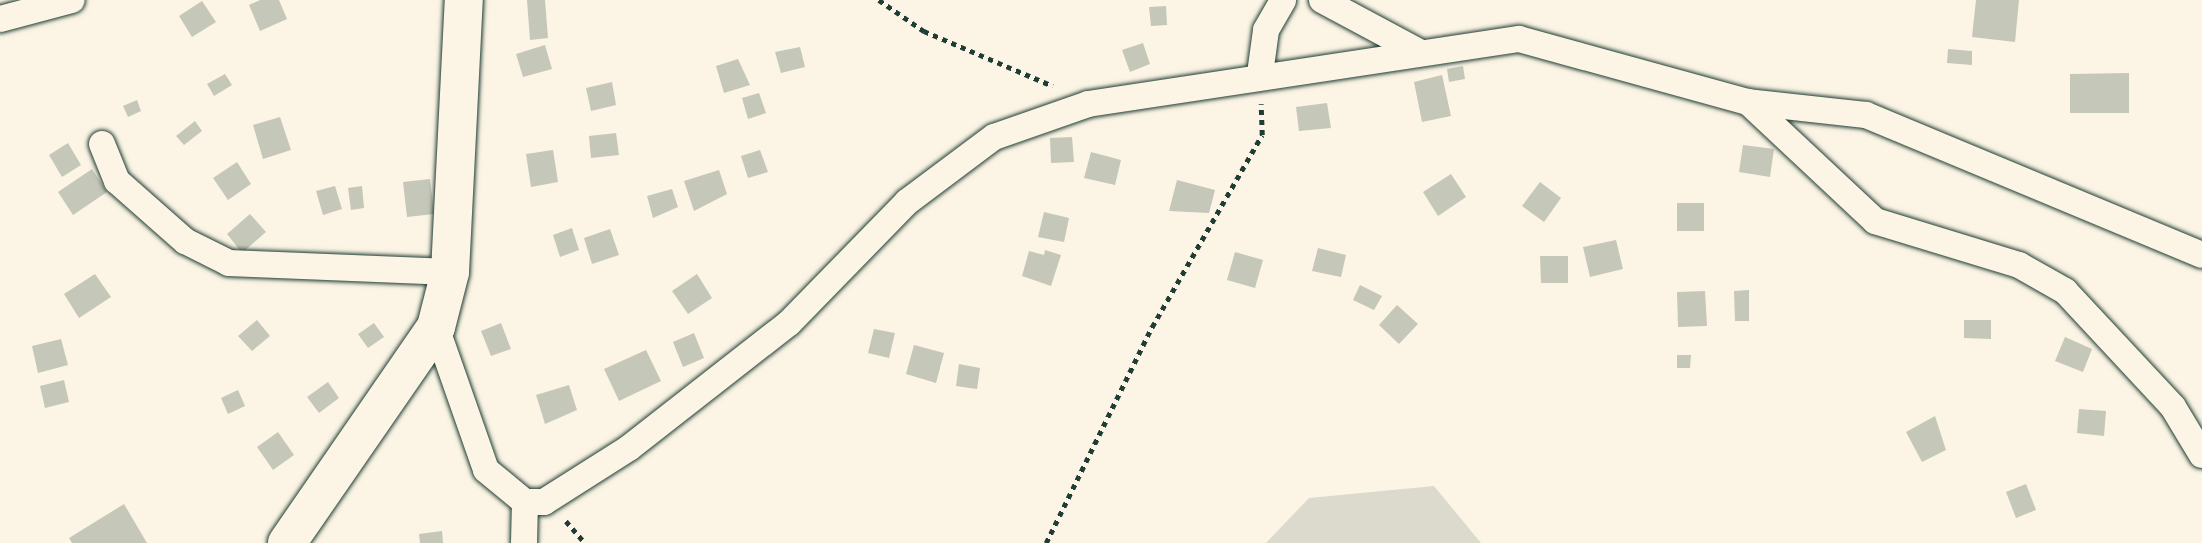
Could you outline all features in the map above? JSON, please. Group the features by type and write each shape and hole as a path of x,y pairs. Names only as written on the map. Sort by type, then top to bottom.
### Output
{"street":[{"path":"0,19 72,0"},
{"path":"287,543 436,327 450,272 464,0"},
{"path":"1261,74 1266,30 1283,0"},
{"path":"1322,0 1417,51"},
{"path":"436,327 486,470 525,502 544,502 629,448 789,323 907,202 965,155 1053,112 1261,74 1519,39 1748,102 1866,115 2202,255"},
{"path":"1748,102 1875,220 2020,265 2065,290 2173,407 2202,455"},
{"path":"102,144 117,181 185,241 229,263 450,272"},
{"path":"524,543 525,502"}],"path":[{"path":"879,0 924,31 1088,104"},
{"path":"1046,543 1146,338 1262,135 1261,74"}],"shaded area":[{"path":"1434,486 1481,543 1266,543 1309,498"}],"building":[{"path":"260,0 279,0 287,19 260,31 249,5"},
{"path":"527,0 545,0 548,38 530,40"},
{"path":"1976,0 2019,0 2015,42 1972,37"},
{"path":"202,1 216,22 192,37 179,16"},
{"path":"1166,6 1167,25 1151,26 1149,7"},
{"path":"1143,43 1150,64 1130,72 1122,50"},
{"path":"545,45 552,69 523,77 516,54"},
{"path":"800,47 805,67 781,73 775,52"},
{"path":"1948,49 1972,51 1972,65 1947,63"},
{"path":"738,59 750,85 724,93 716,66"},
{"path":"1463,66 1465,79 1449,82 1447,69"},
{"path":"2129,73 2129,113 2070,113 2070,74"},
{"path":"225,74 232,85 214,96 207,84"},
{"path":"1442,75 1451,116 1422,122 1414,82"},
{"path":"612,82 616,105 591,111 586,88"},
{"path":"759,93 766,113 748,119 742,98"},
{"path":"137,100 141,111 128,117 123,106"},
{"path":"1327,103 1331,128 1299,131 1296,107"},
{"path":"280,117 291,150 263,159 253,125"},
{"path":"195,121 202,131 184,145 176,136"},
{"path":"616,133 619,155 591,158 589,136"},
{"path":"1072,137 1074,162 1051,163 1050,138"},
{"path":"68,143 81,165 62,177 49,155"},
{"path":"1743,145 1774,149 1770,177 1739,172"},
{"path":"553,150 558,182 531,187 526,154"},
{"path":"760,150 768,172 748,178 741,156"},
{"path":"1091,152 1121,160 1115,185 1084,178"},
{"path":"237,162 251,184 228,200 213,178"},
{"path":"92,169 107,192 73,215 58,192"},
{"path":"719,170 727,194 694,211 684,181"},
{"path":"1451,174 1466,197 1438,216 1423,192"},
{"path":"430,179 434,214 407,217 403,182"},
{"path":"1177,180 1215,190 1209,213 1169,211"},
{"path":"1540,182 1561,198 1544,222 1522,206"},
{"path":"335,186 342,209 323,215 316,191"},
{"path":"362,186 364,208 351,210 348,188"},
{"path":"672,189 678,207 653,218 647,196"},
{"path":"1677,203 1704,203 1704,231 1677,231"},
{"path":"1044,212 1069,218 1064,242 1038,237"},
{"path":"250,214 266,232 242,253 227,234"},
{"path":"572,228 579,250 560,257 553,235"},
{"path":"610,229 619,255 592,264 584,238"},
{"path":"1616,240 1623,269 1590,277 1583,247"},
{"path":"1318,248 1346,255 1341,277 1312,271"},
{"path":"1045,250 1061,255 1051,286 1022,276 1029,251 1044,255"},
{"path":"1235,252 1263,260 1255,288 1227,280"},
{"path":"1540,256 1568,256 1568,283 1541,283"},
{"path":"95,274 111,297 79,318 64,294"},
{"path":"697,274 712,298 688,314 672,291"},
{"path":"1360,285 1382,296 1374,310 1353,300"},
{"path":"1749,290 1749,321 1735,321 1734,291"},
{"path":"1705,291 1707,326 1678,327 1677,292"},
{"path":"1397,305 1418,324 1399,344 1379,325"},
{"path":"257,320 270,336 252,351 238,336"},
{"path":"1964,320 1991,320 1991,339 1964,338"},
{"path":"374,323 384,337 368,348 358,334"},
{"path":"501,323 511,349 491,356 481,331"},
{"path":"874,329 895,333 889,358 868,353"},
{"path":"694,333 704,358 683,367 673,342"},
{"path":"2065,337 2092,349 2083,372 2055,361"},
{"path":"61,339 68,365 38,373 32,346"},
{"path":"914,345 944,353 936,383 906,374"},
{"path":"646,350 661,381 619,401 604,369"},
{"path":"1677,355 1691,355 1690,368 1677,368"},
{"path":"959,364 980,368 977,389 956,386"},
{"path":"64,380 69,402 45,408 40,386"},
{"path":"328,382 339,398 319,413 307,397"},
{"path":"569,385 577,410 545,424 536,395"},
{"path":"238,390 245,406 228,414 221,398"},
{"path":"2079,409 2106,411 2104,436 2077,433"},
{"path":"1935,416 1946,450 1922,462 1906,432"},
{"path":"278,432 294,455 273,470 257,447"},
{"path":"2026,484 2036,510 2016,518 2006,492"},
{"path":"124,504 147,543 72,543 69,538"},
{"path":"442,531 443,543 420,543 419,534"}]}
